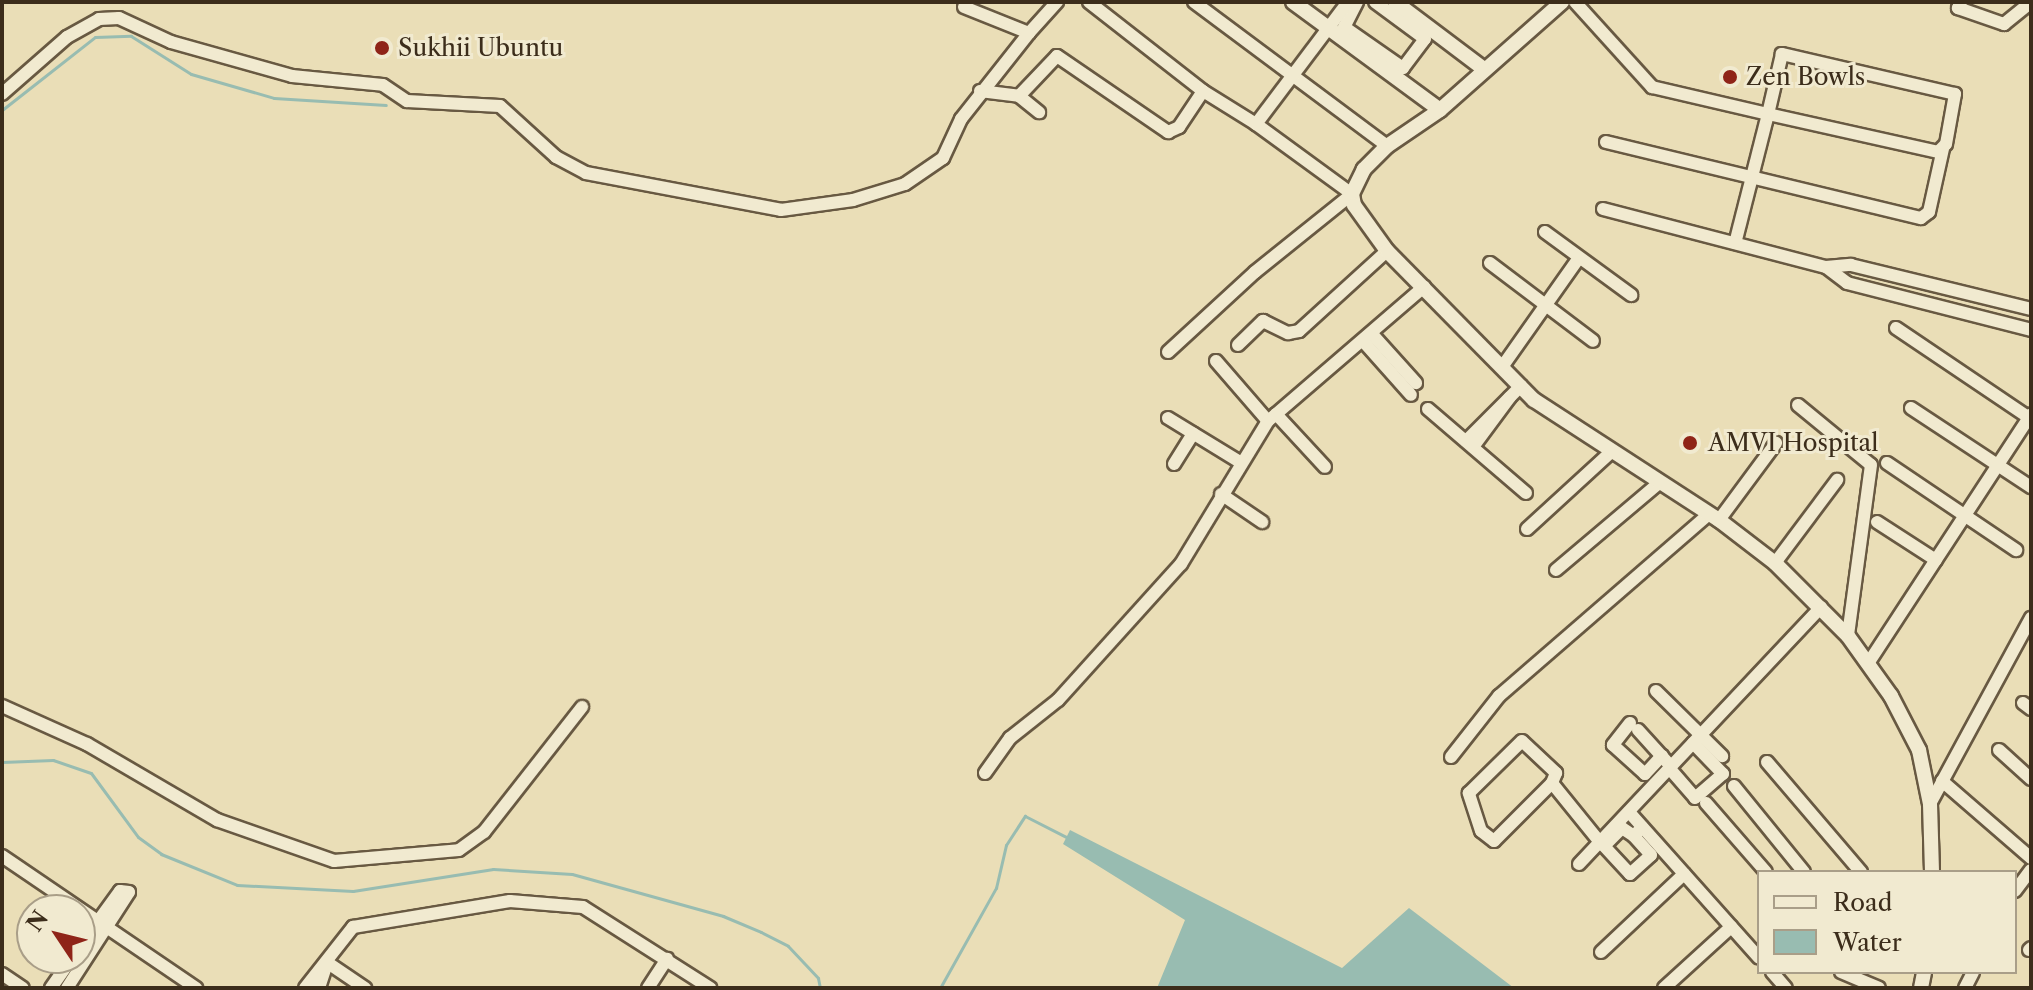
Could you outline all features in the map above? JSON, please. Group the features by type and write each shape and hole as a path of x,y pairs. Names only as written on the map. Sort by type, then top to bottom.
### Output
{"street":[{"path":"2,94 67,37 99,19 119,18 171,42 292,76 383,85 407,101 500,106 556,157 586,173 781,210 853,200 905,184 943,158 980,91 1057,2"},
{"path":"1089,2 1203,91 1256,124 1352,194 1361,217 1387,251 1502,367 1515,392 1714,517 1775,563 1821,607 1869,662 1919,750 1930,804 1932,870"},
{"path":"1194,2 1387,146"},
{"path":"1293,2 1440,110"},
{"path":"1256,124 1348,2"},
{"path":"1357,2 1344,27 1403,68 1425,39 1375,2"},
{"path":"1395,2 1484,69"},
{"path":"1168,352 1255,272 1352,194 1364,169 1387,146 1440,110 1562,2"},
{"path":"1575,2 1652,87 1938,152 1943,149"},
{"path":"1961,2 1958,8 2004,24 2031,2"},
{"path":"964,7 1029,33"},
{"path":"1606,142 1751,178 1926,217 1955,99 1950,90 1782,54 1768,114 1751,178 1735,243"},
{"path":"1019,96 1057,56 1168,132 1179,127 1203,91"},
{"path":"980,91 1019,96 1039,112"},
{"path":"1603,209 1826,267 1851,265 2031,309"},
{"path":"1545,232 1631,295"},
{"path":"1238,345 1263,321 1288,333 1299,331 1387,251"},
{"path":"1502,367 1579,258"},
{"path":"1490,263 1593,341"},
{"path":"1826,267 1847,283 2031,330"},
{"path":"985,773 1010,738 1058,700 1181,564 1240,462 1272,417 1424,287"},
{"path":"1869,662 2030,417 1896,328"},
{"path":"1367,338 1414,389"},
{"path":"1216,361 1325,467"},
{"path":"1469,444 1505,410 1515,392"},
{"path":"1798,405 1871,465 1848,636"},
{"path":"1911,408 2031,487"},
{"path":"1428,409 1526,493"},
{"path":"1168,418 1240,462"},
{"path":"1174,464 1193,434"},
{"path":"1451,757 1499,696 1714,517 1776,443"},
{"path":"1527,529 1611,452"},
{"path":"1887,463 2016,550"},
{"path":"1775,563 1837,480"},
{"path":"1556,570 1659,483"},
{"path":"1221,494 1262,522"},
{"path":"1877,522 1936,560"},
{"path":"1579,864 1698,742 1821,607"},
{"path":"1930,804 2029,627"},
{"path":"1656,691 1723,774 1695,798 1662,756 1634,726 1613,745 1645,774 1662,756"},
{"path":"2,706 87,744 217,820 334,861 459,850 484,832 582,707"},
{"path":"1602,740 1650,790"},
{"path":"1519,741 1556,773 1552,783 1494,841 1481,831 1469,793 1519,741"},
{"path":"1698,742 1722,756"},
{"path":"1999,750 2031,779"},
{"path":"1767,762 1859,870"},
{"path":"1942,781 2031,858"},
{"path":"1552,783 1599,841"},
{"path":"1734,786 1802,870"},
{"path":"1706,803 1764,870"},
{"path":"1629,812 1638,832 1684,874 1757,956"},
{"path":"2,856 196,988"},
{"path":"2017,888 2031,870"},
{"path":"1601,952 1684,874"},
{"path":"305,988 327,964 353,927 510,901 583,907 710,988"},
{"path":"96,930 102,924"},
{"path":"67,988 102,924"},
{"path":"1664,988 1731,927"},
{"path":"648,988 667,959"},
{"path":"319,988 327,964"},
{"path":"327,964 365,988"},
{"path":"2,974 23,988"},
{"path":"1846,974 1879,988"},
{"path":"1767,988 1779,980"}],"water":[{"path":"1070,830 1342,968 1409,908 1514,988 1157,988 1185,920 1063,844"}],"waterway":[{"path":"2,110 95,37 131,36 191,74 274,98 386,105"},
{"path":"2,762 53,760 91,773 138,837 161,854 237,885 353,891 493,869 572,874 723,916 761,932 788,946 818,978 820,988"},
{"path":"940,988 996,888 1006,845 1025,816 1066,837"}],"place":[{"name":"Sukhii Ubuntu","path":"382,48"},
{"name":"Zen Bowls","path":"1730,77"},
{"name":"AMVI Hospital","path":"1690,443"}]}
